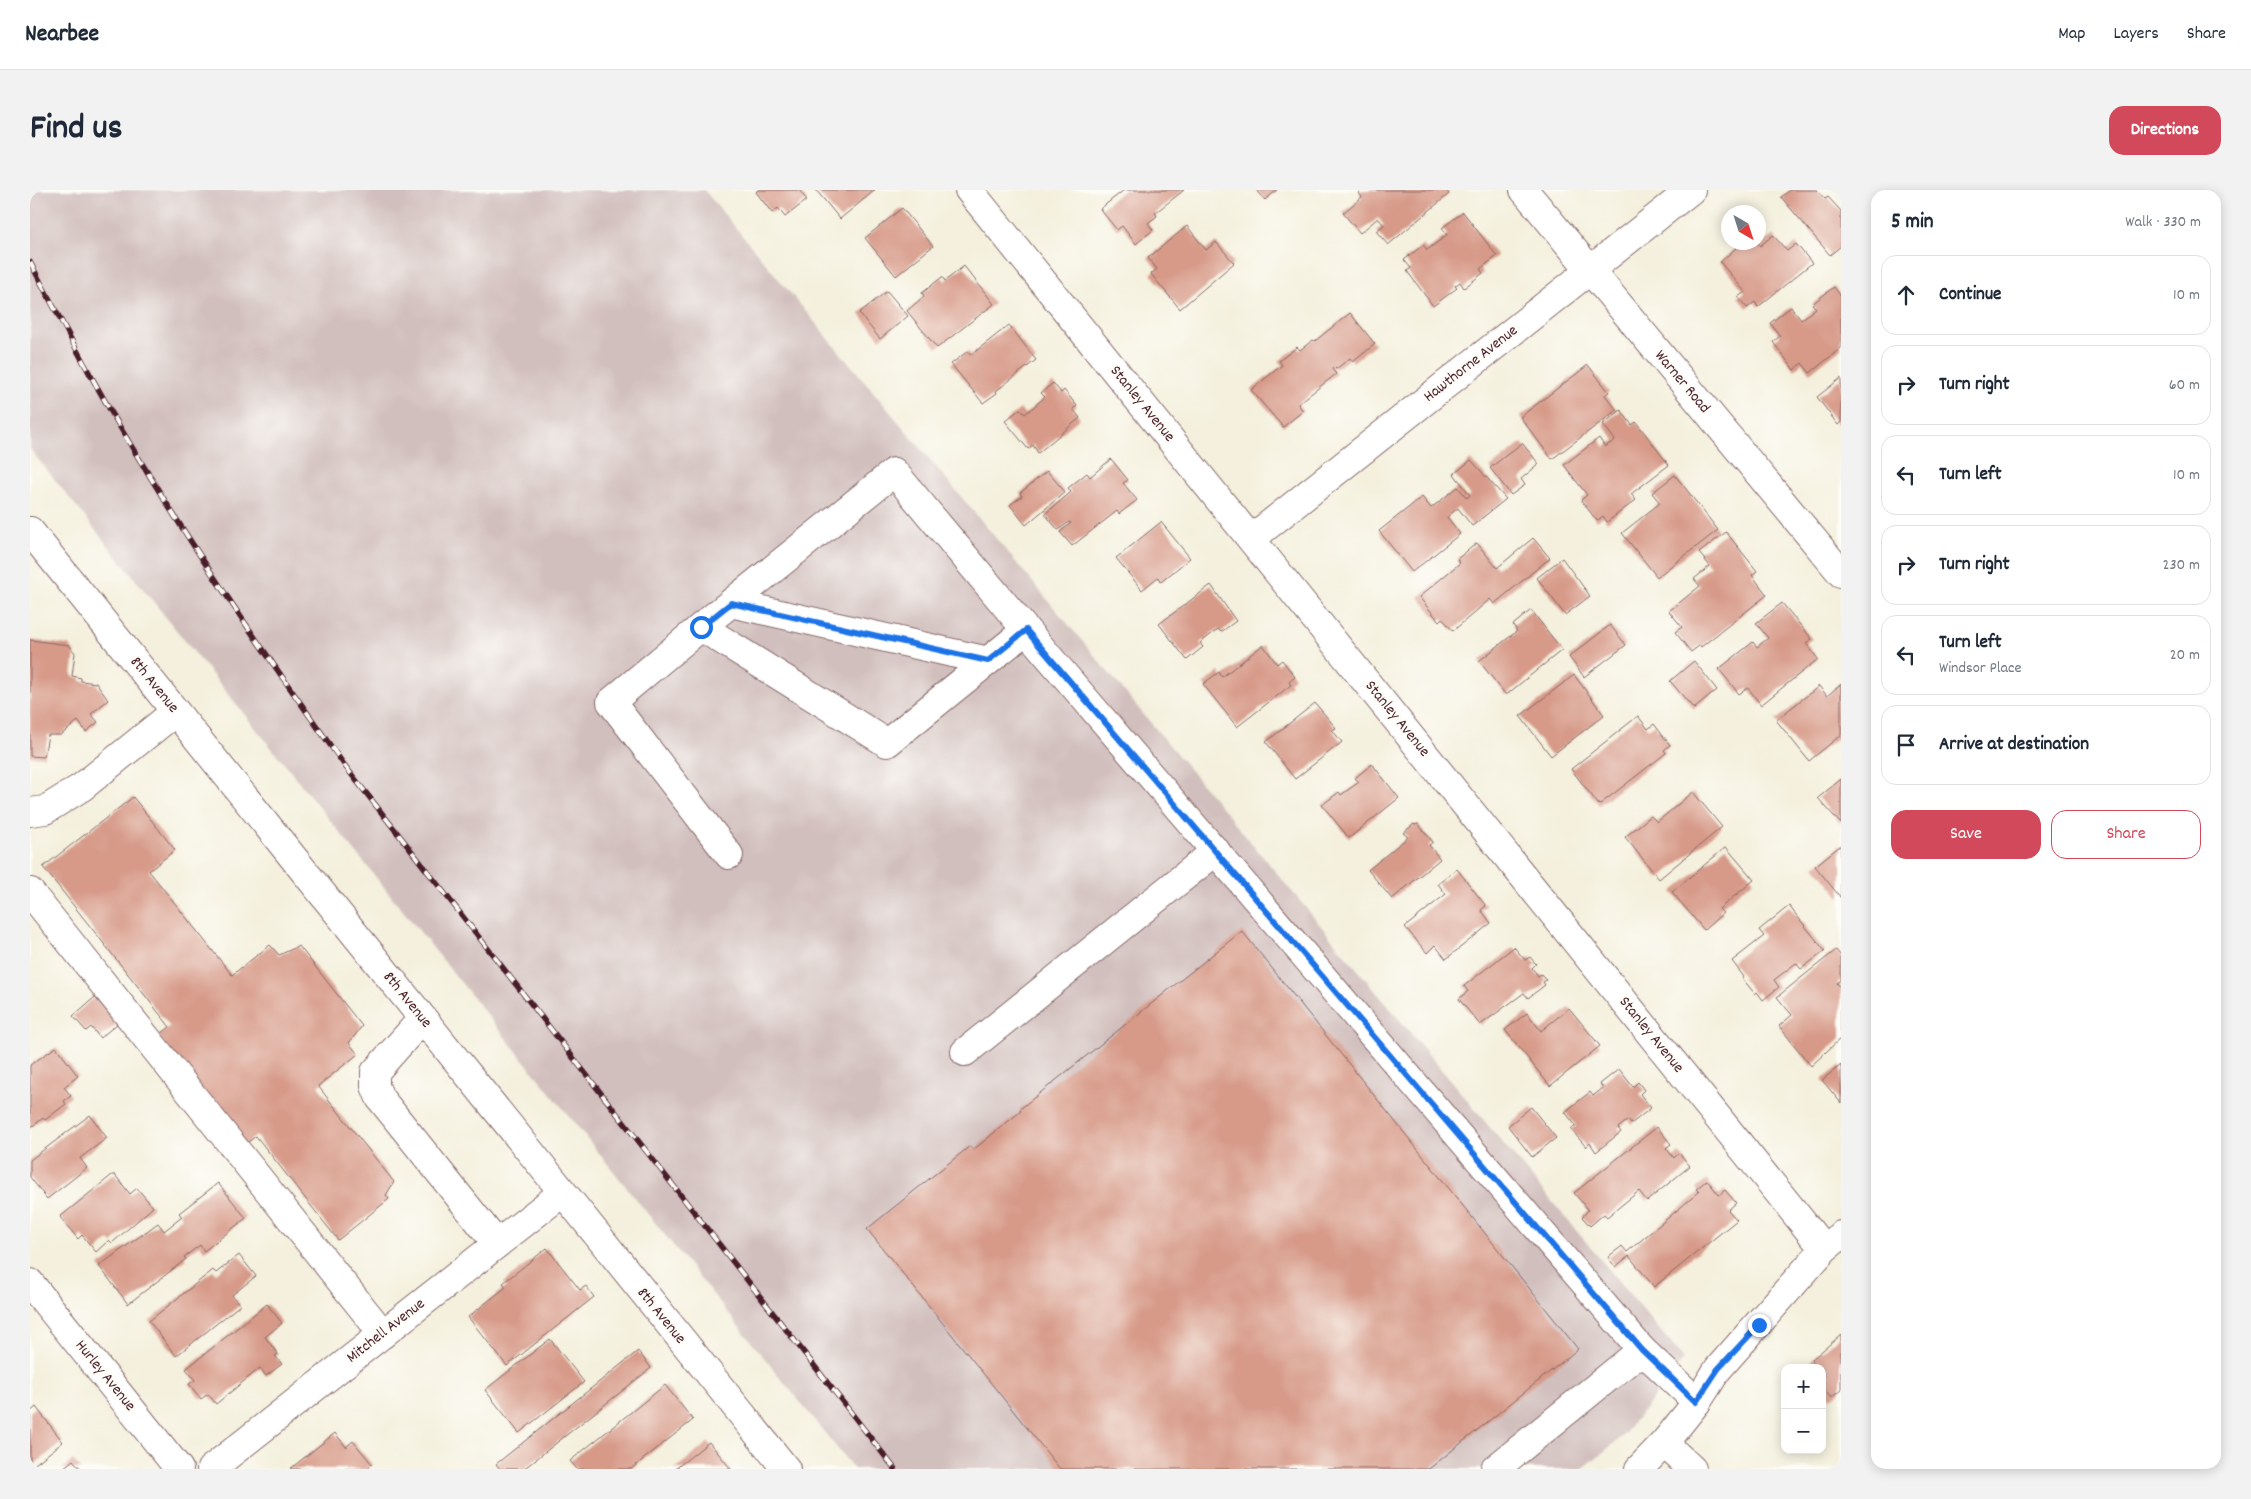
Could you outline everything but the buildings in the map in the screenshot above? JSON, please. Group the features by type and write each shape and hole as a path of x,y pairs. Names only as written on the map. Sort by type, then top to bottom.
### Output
{"street":[{"name":"Stanley Avenue","path":"969,190 1251,539 1832,1242"},
{"name":"Warner Road","path":"1524,190 1841,573"},
{"name":"Hawthorne Avenue","path":"1251,539 1690,190"},
{"path":"728,855 611,702 894,472 1026,630 1642,1350 1696,1402"},
{"name":"8th Avenue","path":"30,530 786,1469"},
{"path":"731,603 988,661"},
{"path":"701,627 887,743 1026,630"},
{"path":"30,812 45,810 82,787 175,712"},
{"path":"965,1052 1216,851"},
{"path":"30,892 383,1334"},
{"path":"422,1019 375,1072 375,1086 380,1098 497,1244"},
{"name":"Mitchell Avenue","path":"211,1469 562,1193"},
{"path":"1639,1469 1664,1443 1696,1402 1718,1369 1832,1242"},
{"name":"Hurley Avenue","path":"30,1283 180,1469"},
{"path":"1495,1469 1642,1350"},
{"path":"1664,1443 1692,1469"}],"shaded area":[{"path":"30,190 704,190 1684,1359 1622,1437 1582,1469 854,1469 30,449"}],"railway":[{"path":"30,262 130,445 243,620 345,766 895,1469"}],"route":[{"path":"701,627 731,603 988,661 1026,630 1642,1350 1696,1402 1718,1369 1759,1325"}]}
